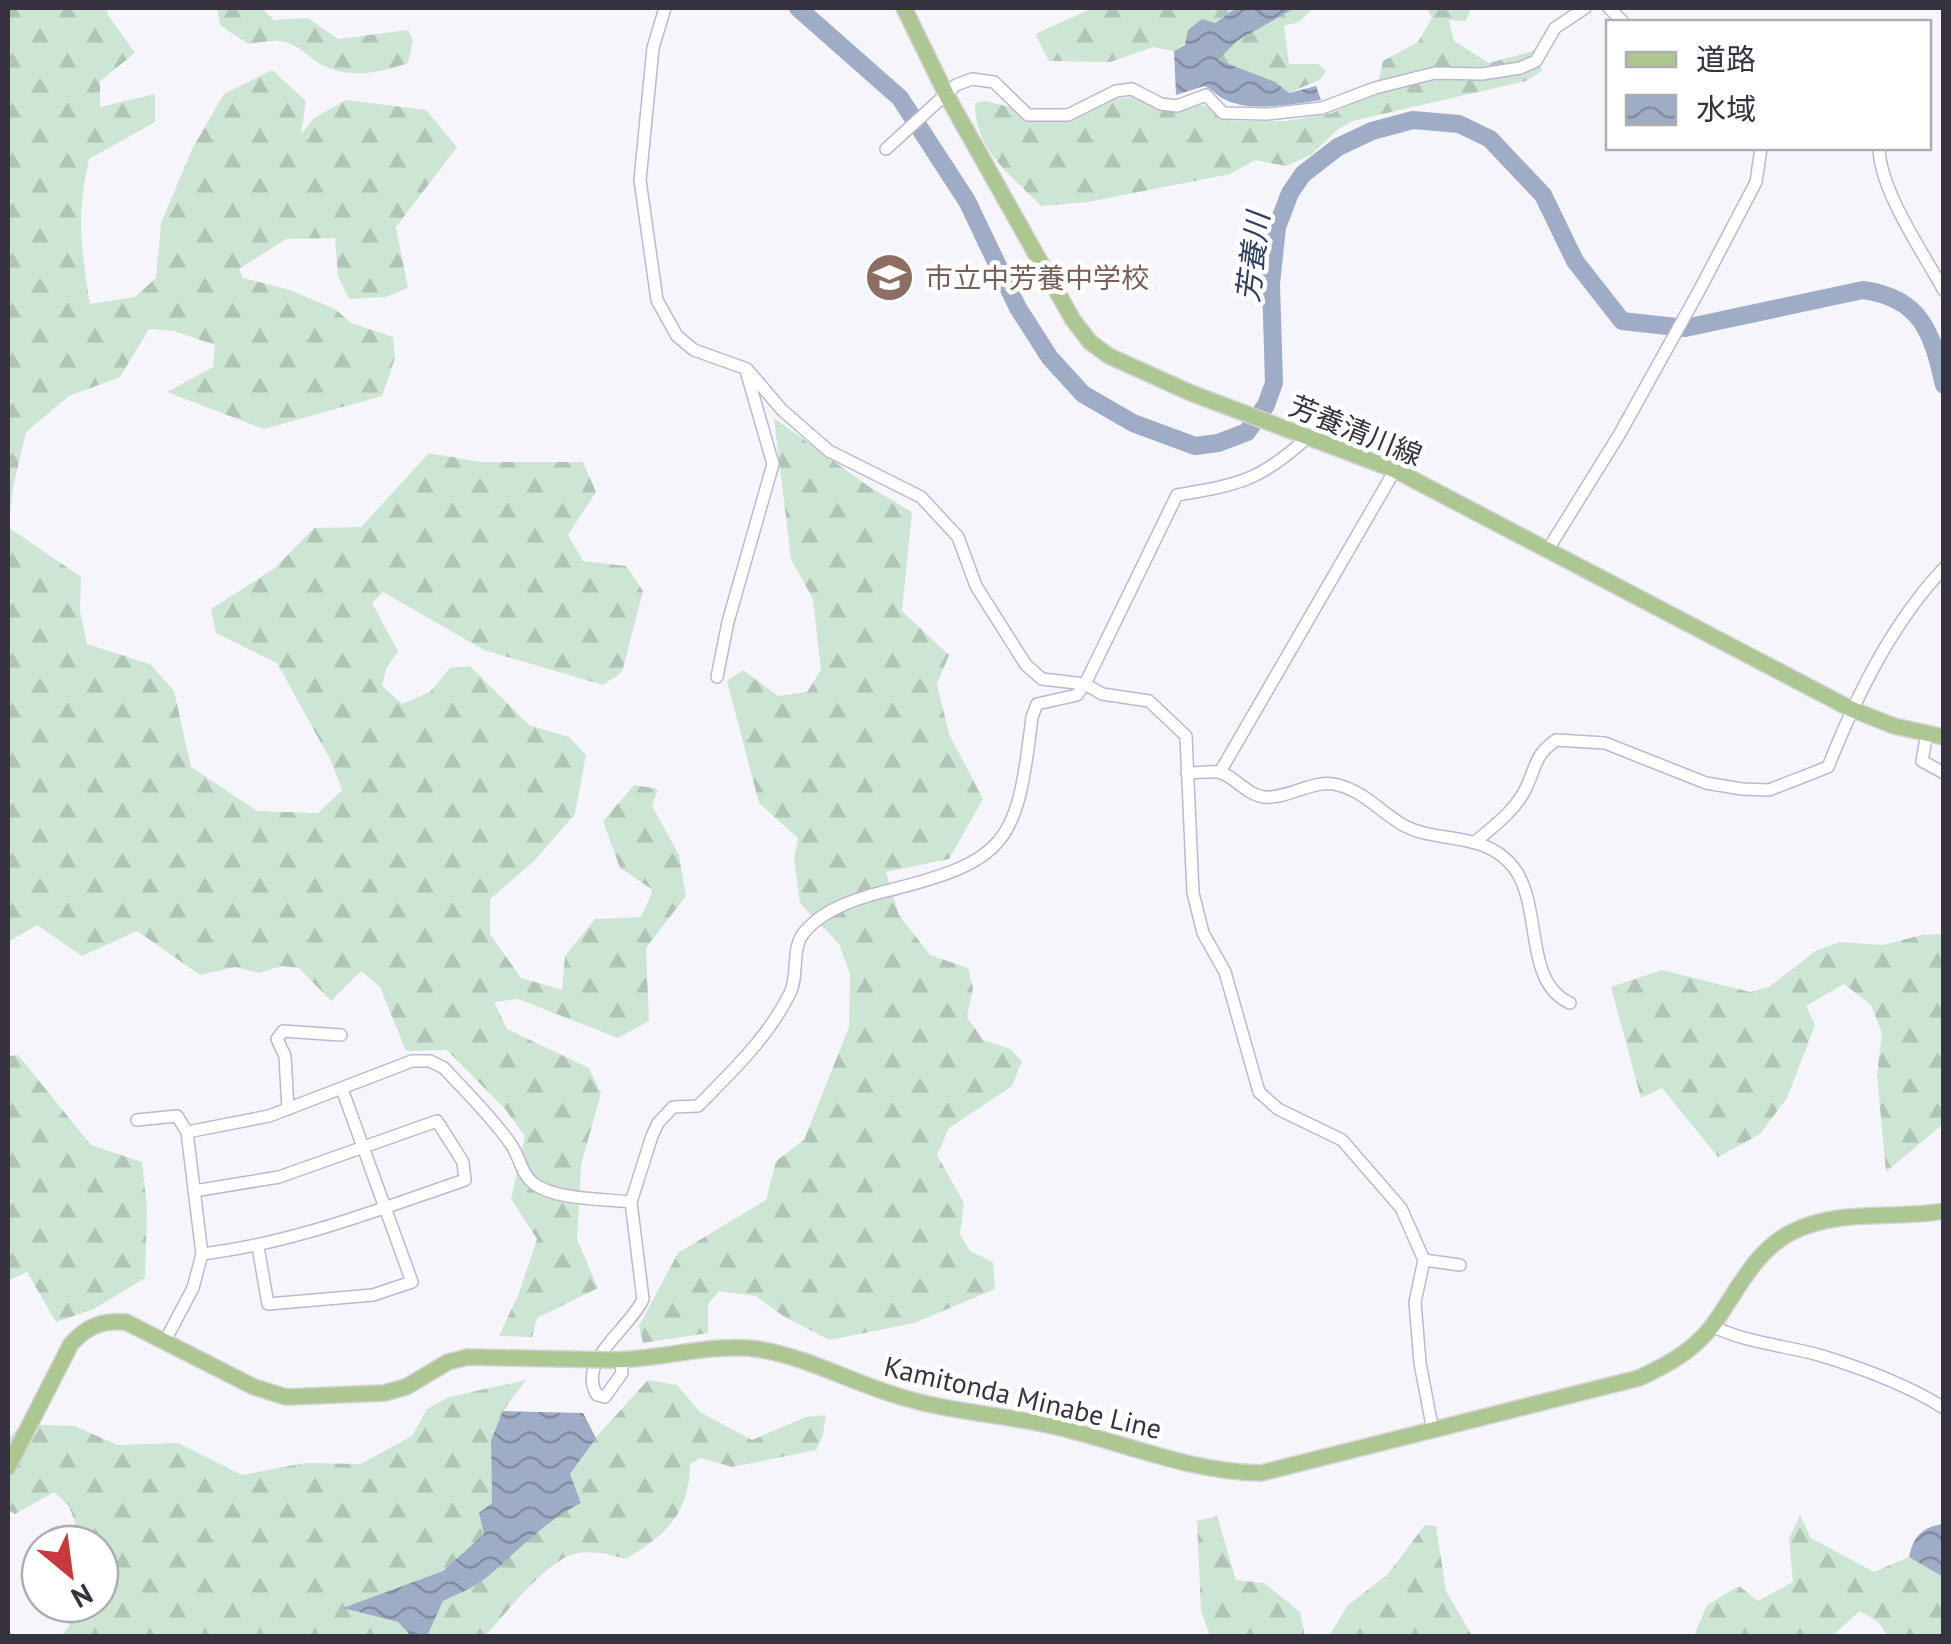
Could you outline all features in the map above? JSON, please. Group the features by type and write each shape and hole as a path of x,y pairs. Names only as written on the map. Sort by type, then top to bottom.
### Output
{"main road":[{"name":"芳養清川線","path":"904,8 942,100 1073,320 1090,342 1109,356 1230,408 1394,470 1851,709 1894,726 1935,735"},
{"name":"Kamitonda Minabe Line","path":"8,1468 71,1344 81,1333 108,1320 126,1322 254,1387 286,1397 384,1393 406,1388 448,1362 468,1357 617,1360 754,1349 790,1356 931,1405 1015,1417 1211,1470 1261,1473 1639,1378 1678,1360 1712,1326 1768,1248 1789,1233 1814,1222 1854,1215 1944,1211"}],"street":[{"path":"886,150 956,85 972,79 994,82 1028,115 1068,115 1089,101 1132,89 1161,104 1177,106 1206,96 1223,113 1266,114 1322,108 1375,88 1435,73 1482,74 1520,68 1536,61 1555,28 1585,8"},
{"path":"660,10 640,180 658,300 677,336 694,350 746,370 782,410 828,451 921,497 958,538 976,586 1026,665 1042,680 1085,684 1102,694 1149,701 1186,736 1193,893 1202,933 1231,990 1259,1092 1278,1109 1342,1140 1401,1208 1424,1260 1415,1302 1420,1363 1433,1431"},
{"path":"1547,550 1619,435 1700,288 1756,182 1761,150"},
{"path":"1879,150 1896,202 1944,291"},
{"path":"717,676 728,622 773,464 746,370"},
{"path":"617,1360 622,1373 605,1397 598,1395 592,1386 600,1354 637,1312 643,1299 631,1202 658,1123 673,1107 698,1106 774,1022 793,988 798,938 810,925 839,907 963,868 1001,840 1020,801 1037,704 1077,695 1085,684 1177,495 1234,486 1276,467 1309,436"},
{"path":"1220,772 1394,470"},
{"path":"1475,842 1514,806 1526,788 1533,764 1543,749 1556,740 1621,748 1706,783 1769,790 1828,767 1851,709 1889,642 1944,568"},
{"path":"1935,735 1922,761 1944,773"},
{"path":"1187,773 1220,772 1259,797 1289,795 1334,783 1351,789 1404,826 1475,842 1512,865 1526,888 1543,974 1554,996 1570,1003"},
{"path":"288,1109 285,1056 278,1039 283,1031 340,1035"},
{"path":"187,1132 269,1116 412,1061 430,1061 444,1068 512,1145 523,1172 533,1183 544,1190 579,1197 631,1202"},
{"path":"258,1247 268,1304 373,1295 412,1282 342,1090"},
{"path":"137,1120 177,1116 187,1132 202,1254 193,1288 166,1340"},
{"path":"194,1191 279,1177 437,1122 463,1162 465,1180 311,1234 258,1247 202,1254"},
{"path":"1424,1260 1460,1265"},
{"path":"1712,1326 1732,1336 1816,1354 1877,1375 1919,1392 1944,1408"}],"green space":[{"path":"8,8 107,8 135,53 100,81 100,107 155,94 155,122 89,159 81,232 90,304 135,297 156,278 161,223 193,147 224,94 272,70 306,101 301,134 314,118 346,100 426,110 457,147 396,227 408,288 386,297 349,299 338,276 335,238 286,239 239,269 243,278 290,290 335,309 351,323 393,337 395,358 382,396 264,429 167,392 213,367 215,345 174,331 149,329 120,377 69,396 26,432 8,527"},
{"path":"217,8 262,8 274,20 308,18 338,39 408,30 413,40 408,63 387,70 343,72 322,65 286,42 248,44 220,25"},
{"path":"1093,8 1236,8 1174,51 1153,47 1110,62 1049,61 1035,34"},
{"path":"1295,8 1313,8 1299,22 1284,26 1289,64 1318,64 1326,71 1321,79 1289,93 1217,60 1237,41"},
{"path":"1426,8 1471,8 1466,21 1449,20 1454,41 1489,63 1537,50 1542,71 1526,81 1352,121 1311,155 1286,166 1255,160 1230,174 1088,202 1041,206 997,161 976,120 975,103 986,101 1060,120 1106,100 1152,95 1206,106 1232,121 1287,121 1332,113 1376,92 1383,61 1418,42 1432,18"},
{"path":"774,418 868,486 912,512 902,611 949,655 937,684 949,734 983,799 949,859 886,872 899,915 930,955 968,968 973,988 967,1017 983,1040 1010,1049 1022,1061 1012,1086 949,1128 937,1155 964,1203 960,1234 970,1251 993,1262 995,1289 914,1323 829,1340 783,1316 756,1296 719,1291 708,1304 708,1333 643,1343 639,1326 678,1253 766,1200 776,1161 804,1140 849,1027 850,974 839,944 800,903 794,860 798,838 759,803 727,681 743,670 778,696 807,692 821,670 813,599 791,559"},
{"path":"429,453 481,462 583,462 596,492 568,535 583,561 626,566 643,591 622,672 603,685 484,650 383,592 372,603 398,651 386,669 382,686 402,704 430,692 450,668 470,666 529,725 569,737 586,755 575,814 535,860 490,899 490,934 521,978 562,990 565,956 595,919 641,917 653,890 620,868 603,821 634,785 658,789 652,806 679,855 686,896 646,948 649,1021 618,1038 518,999 494,1002 507,1029 589,1068 601,1093 581,1165 577,1239 598,1288 537,1318 532,1337 499,1336 537,1239 511,1199 525,1136 505,1109 447,1050 406,1051 380,987 361,971 331,1001 299,968 282,966 259,973 235,967 200,975 137,931 82,956 37,925 8,942 8,527 81,577 80,611 87,644 150,664 174,691 191,767 257,811 318,813 342,790 331,761 277,663 216,633 211,609 275,568 314,528 361,527"},
{"path":"1943,934 1943,1124 1886,1172 1877,1075 1882,1033 1871,1005 1844,984 1806,1006 1815,1025 1787,1098 1760,1134 1718,1157 1662,1088 1641,1098 1611,987 1662,970 1750,992 1769,987 1817,950 1840,942 1883,945"},
{"path":"18,1055 91,1145 142,1162 147,1208 145,1278 94,1309 56,1322 27,1272 8,1281 8,1056"},
{"path":"526,1380 503,1411 491,1440 492,1503 479,1513 484,1534 443,1571 345,1608 398,1622 411,1636 62,1636 69,1624 120,1624 120,1524 76,1524 69,1506 54,1492 15,1514 8,1510 8,1440 21,1424 74,1426 118,1445 178,1443 242,1475 305,1463 361,1464 412,1436 427,1409 449,1397"},
{"path":"648,1380 677,1385 700,1412 752,1440 806,1417 826,1415 823,1435 816,1450 732,1467 701,1458 690,1464 686,1496 673,1521 640,1550 625,1559 586,1552 564,1558 532,1584 485,1636 427,1636 443,1601 483,1581 558,1514 581,1503 570,1474 587,1447"},
{"path":"1800,1515 1811,1538 1874,1572 1909,1557 1943,1577 1943,1636 1888,1636 1878,1622 1860,1611 1832,1636 1694,1636 1707,1605 1739,1586 1758,1601 1793,1582 1789,1539"},
{"path":"1217,1516 1236,1580 1264,1583 1300,1612 1305,1636 1210,1636 1201,1611 1197,1521"},
{"path":"1425,1525 1436,1526 1446,1591 1472,1636 1329,1636 1348,1605 1387,1575"}],"water":[{"path":"1236,8 1295,8 1237,41 1218,60 1275,82 1289,93 1316,86 1321,100 1246,106 1224,99 1204,86 1176,95 1174,51 1185,45 1188,30 1202,19 1215,23"},
{"path":"503,1411 583,1413 596,1438 570,1474 581,1503 543,1528 481,1582 443,1601 427,1636 411,1636 398,1622 343,1608 443,1571 484,1534 479,1513 492,1503 491,1440"},
{"path":"1944,1524 1943,1577 1909,1557 1920,1534"}],"waterway":[{"name":"芳養川","path":"798,8 900,98 967,201 1018,308 1050,358 1083,394 1133,423 1195,446 1218,443 1247,432 1266,405 1274,383 1271,284 1277,227 1290,193 1303,174 1338,147 1372,131 1413,120 1459,124 1490,139 1543,195 1575,261 1622,321 1685,328 1863,290 1898,301 1921,321 1944,385"}],"place":[{"name":"市立中芳養中学校","path":"890,277"}]}
